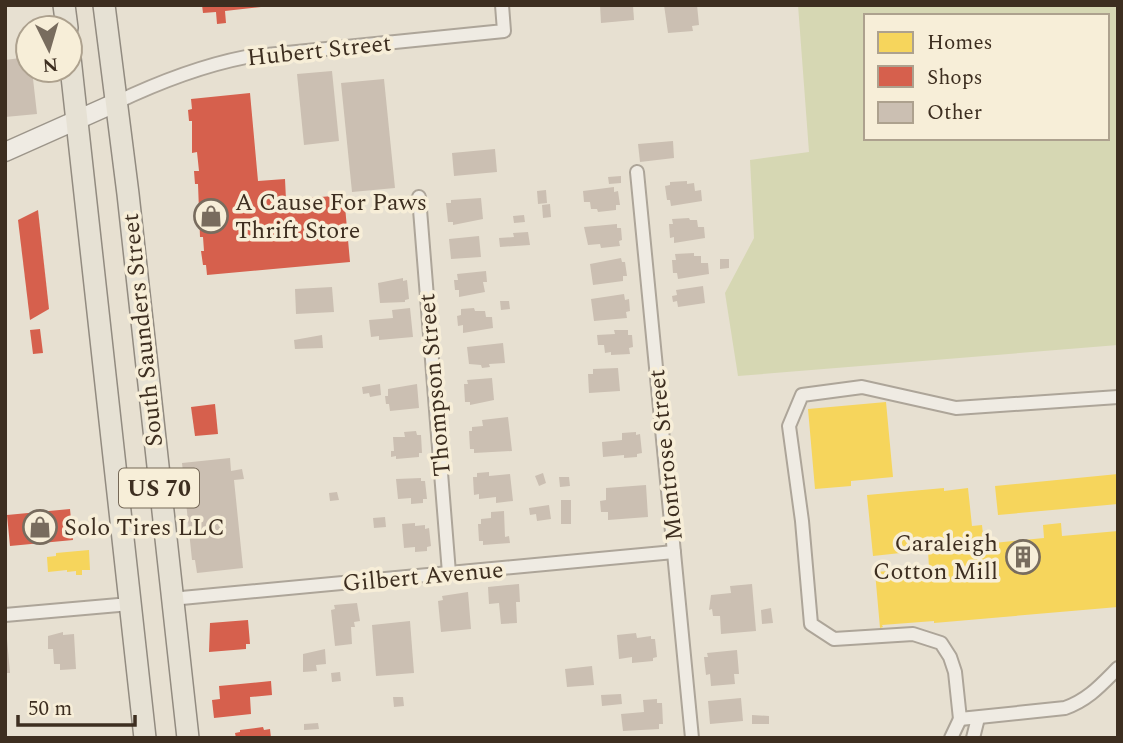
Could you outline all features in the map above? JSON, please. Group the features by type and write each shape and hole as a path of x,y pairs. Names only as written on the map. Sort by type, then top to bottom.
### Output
{"main road":[{"name":"South Saunders Street","path":"104,5 128,194 188,738"},
{"name":"South Saunders Street","path":"73,84 145,738"}],"street":[{"name":"Hubert Street","path":"115,103 171,78 224,61 504,31 502,5"},
{"path":"5,152 115,103"},
{"name":"Montrose Street","path":"637,172 692,738"},
{"name":"Thompson Street","path":"419,197 449,573"},
{"path":"951,738 960,719 955,672 941,643 913,634 834,639 811,624 802,520 789,426 802,395 862,387 956,408 1118,397"},
{"name":"Gilbert Avenue","path":"171,599 674,552"},
{"path":"5,615 131,604"},
{"path":"960,719 1050,711 1079,703 1093,694 1118,667"},
{"path":"974,738 978,718"}],"green space":[{"path":"798,5 1118,5 1118,345 738,376 725,293 754,238 750,160 809,152"}],"building: Homes":[{"path":"886,402 893,477 851,481 851,486 815,489 808,409"},
{"name":"Caraleigh Cotton Mill","path":"1118,474 1118,504 998,515 995,486"},
{"name":"Caraleigh Cotton Mill","path":"944,488 944,491 968,488 972,526 982,525 984,544 1044,538 1043,525 1061,523 1062,536 1118,531 1118,607 882,625 880,628 875,572 929,568 928,550 873,556 867,495"},
{"path":"89,550 90,570 82,570 82,575 67,570 48,572 47,557 56,556 56,553"}],"building: Shops":[{"path":"202,5 261,7 225,11 226,23 217,24 216,12 203,13"},
{"path":"250,93 258,181 285,179 286,200 344,195 350,262 207,275 201,251 204,251 203,237 200,237 198,184 195,184 194,171 199,171 197,152 192,153 192,121 189,121 188,110 192,109 191,99"},
{"path":"38,210 49,309 30,320 18,220"},
{"path":"40,329 43,353 33,354 30,330"},
{"path":"215,404 218,434 195,436 191,407"},
{"name":"Solo Tires LLC","path":"70,509 73,540 10,546 7,515"},
{"path":"248,620 250,644 246,644 246,649 209,652 210,623"},
{"path":"271,681 272,695 250,697 251,714 214,718 212,700 220,699 219,686"},
{"path":"263,727 264,730 270,729 271,738 236,738 235,733 240,730"}],"building: Other":[{"path":"600,5 633,5 634,20 601,23"},
{"path":"664,5 697,5 699,25 692,26 693,31 668,33"},
{"path":"14,59 14,84 34,84 37,114 5,117 5,60"},
{"path":"332,71 339,141 304,145 297,74"},
{"path":"384,79 395,188 352,192 341,83"},
{"path":"673,141 674,158 640,162 638,144"},
{"path":"495,149 497,172 454,176 452,153"},
{"path":"621,176 621,183 609,184 608,177"},
{"path":"687,181 687,184 694,183 695,191 701,190 702,201 671,206 670,200 667,200 665,186 670,185 670,182"},
{"path":"614,187 614,192 618,191 620,205 616,205 616,210 598,212 597,209 591,209 590,202 584,202 583,191"},
{"path":"546,190 547,203 538,204 537,191"},
{"path":"481,198 483,219 453,225 453,222 448,222 446,203 451,203 451,200"},
{"path":"550,204 551,217 543,218 542,205"},
{"path":"524,215 525,222 514,223 513,216"},
{"path":"672,219 697,220 698,227 704,227 705,238 674,243 674,237 670,238 669,224 673,224"},
{"path":"617,224 617,228 621,228 620,246 601,248 600,244 588,245 584,227"},
{"path":"528,232 530,245 500,247 499,238"},
{"path":"479,236 481,257 451,259 449,239"},
{"path":"694,253 694,256 701,256 701,263 708,263 709,274 678,279 677,273 673,273 672,260 676,260 675,254"},
{"path":"621,258 622,262 625,262 627,276 623,276 623,281 593,285 590,264"},
{"path":"720,259 729,259 729,268 720,269"},
{"path":"486,271 487,282 483,282 485,292 459,297 454,280 458,280 457,274"},
{"path":"403,278 403,281 407,280 409,299 405,302 380,303 378,283"},
{"path":"703,286 705,303 678,307 677,301 673,302 672,296 677,295 676,290"},
{"path":"332,287 334,312 296,314 295,289"},
{"path":"624,294 625,300 629,299 630,311 626,312 627,318 594,321 591,299"},
{"path":"500,301 509,301 510,309 501,310"},
{"path":"410,308 413,337 379,340 379,336 371,337 369,320 393,318 392,310"},
{"path":"474,308 475,311 485,311 486,317 492,317 493,328 463,333 463,325 458,326 457,316 461,315 461,309"},
{"path":"614,330 628,330 628,335 632,335 633,347 629,348 630,354 611,355 611,352 605,353 604,345 598,345 597,335 615,334"},
{"path":"322,335 323,348 295,349 294,340"},
{"path":"503,343 505,363 489,364 490,367 482,368 481,365 469,364 467,347"},
{"path":"618,368 620,391 589,393 588,374 593,374 593,369"},
{"path":"492,378 494,400 470,405 470,402 465,402 464,384 468,384 467,380"},
{"path":"380,384 381,395 370,397 369,393 363,394 362,387"},
{"path":"417,384 419,408 390,411 385,396 388,396 388,389"},
{"path":"508,417 512,451 474,453 474,449 470,449 469,431 472,431 472,427 483,426 482,420"},
{"path":"416,431 417,435 421,435 422,453 419,453 419,457 391,457 391,451 394,451 393,437 405,437 404,432"},
{"path":"636,432 636,435 640,434 642,453 637,454 637,457 603,457 602,442 622,440 622,433"},
{"path":"230,458 231,471 242,469 244,479 234,480 243,568 197,573 195,560 192,560 182,463"},
{"path":"489,472 489,476 510,474 513,501 496,503 496,497 479,499 479,494 474,495 473,477 477,477 477,473"},
{"path":"543,473 546,483 539,486 535,476"},
{"path":"559,477 569,477 570,486 560,487"},
{"path":"421,478 421,481 425,481 427,499 423,499 423,503 411,504 411,498 398,499 396,479"},
{"path":"646,485 648,517 608,520 608,512 601,512 600,501 606,500 606,488"},
{"path":"337,492 339,500 330,501 329,493"},
{"path":"561,500 571,500 571,524 561,524"},
{"path":"549,505 551,519 537,521 536,514 530,515 529,508"},
{"path":"504,511 505,537 509,536 510,543 483,545 483,541 479,541 478,524 481,524 481,519 491,518 491,512"},
{"path":"385,517 386,527 374,528 373,518"},
{"path":"415,523 415,526 425,525 425,529 429,528 431,546 427,547 427,551 415,552 415,547 404,548 402,524"},
{"path":"519,584 517,623 501,624 499,603 489,604 488,587"},
{"path":"752,584 756,631 721,634 720,616 713,616 712,609 709,610 711,595 731,593 730,586"},
{"path":"468,592 471,629 441,632 438,601 443,600 442,596"},
{"path":"357,603 360,621 354,622 355,627 351,627 352,644 335,646 331,610 335,609 334,605"},
{"path":"771,608 773,623 762,624 761,610"},
{"path":"410,621 414,673 376,676 372,625"},
{"path":"63,632 63,635 74,634 76,669 60,670 60,664 54,664 53,649 48,649 48,636"},
{"path":"636,633 637,638 651,636 651,639 655,639 657,657 653,658 653,661 632,663 632,657 619,659 617,635"},
{"path":"7,639 10,673 5,673"},
{"path":"325,649 326,664 316,665 317,671 303,672 303,654"},
{"path":"737,650 739,674 734,674 735,684 711,686 710,674 706,675 704,657 708,657 707,653"},
{"path":"592,666 594,685 567,687 565,669"},
{"path":"340,672 341,681 332,682 331,673"},
{"path":"621,694 622,704 602,706 601,695"},
{"path":"393,697 403,697 404,706 394,707"},
{"path":"741,698 743,721 710,724 708,701"},
{"path":"657,699 657,703 662,703 663,724 659,724 659,729 623,731 621,714 644,712 643,700"},
{"path":"752,715 769,716 769,724 752,724"},
{"path":"318,723 319,729 304,730 304,724"}],"place":[{"name":"A Cause For Paws Thrift Store","path":"211,216"},
{"name":"Solo Tires LLC","path":"40,527"},
{"name":"Caraleigh Cotton Mill","path":"1023,557"}]}
